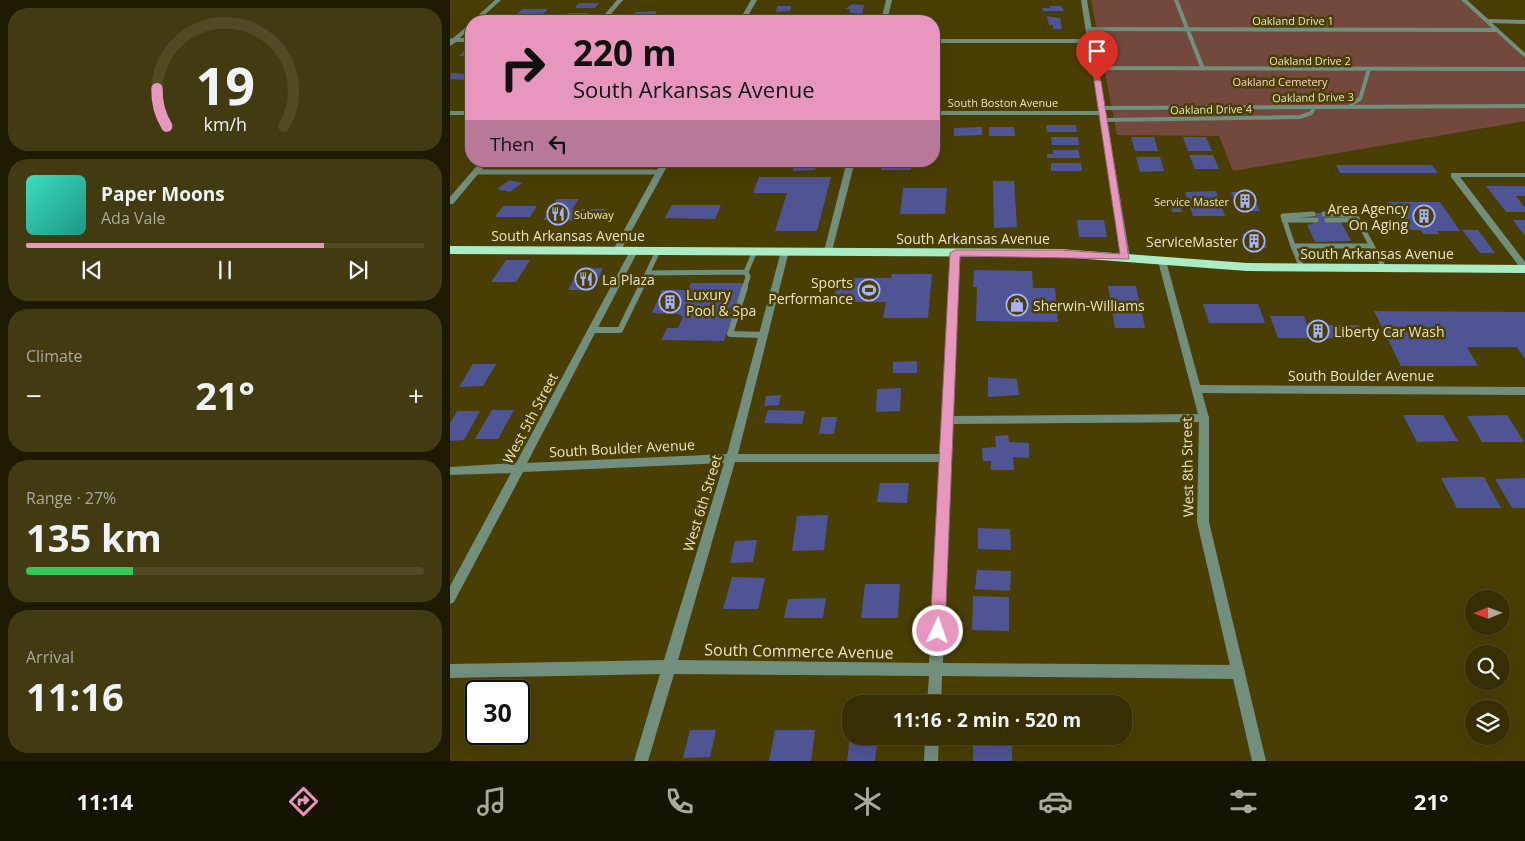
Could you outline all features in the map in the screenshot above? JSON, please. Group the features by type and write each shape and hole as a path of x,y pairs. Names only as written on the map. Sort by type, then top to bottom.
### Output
{"highway":[{"name":"South Arkansas Avenue","path":"450,250 1060,253 1247,267 1525,269"}],"street":[{"path":"482,15 498,0"},
{"path":"607,15 620,0"},
{"path":"745,15 754,0"},
{"path":"885,15 889,0"},
{"path":"1084,0 1126,257"},
{"path":"1464,0 1525,56"},
{"path":"1488,21 1525,22"},
{"path":"451,41 465,30"},
{"path":"451,41 465,40"},
{"path":"940,41 1090,41"},
{"name":"South Boston Avenue","path":"940,113 1103,113"},
{"path":"450,114 465,114"},
{"path":"450,202 479,167"},
{"path":"617,250 663,167"},
{"path":"828,251 849,167"},
{"path":"1525,175 1454,175 1525,269"},
{"name":"West 5th Street","path":"450,598 634,251"},
{"name":"West 6th Street","path":"641,761 667,667 731,458 785,251"},
{"path":"935,695 955,253"},
{"name":"West 8th Street","path":"1162,261 1204,418 1203,522 1259,761"},
{"name":"South Boulder Avenue","path":"1197,389 1525,391"},
{"path":"947,420 1204,418"},
{"name":"South Boulder Avenue","path":"450,470 731,458 946,458"},
{"name":"South Commerce Avenue","path":"450,671 667,667 1238,672"},
{"path":"930,761 931,745"}],"lane":[{"path":"1176,0 1203,69"},
{"name":"Oakland Drive 1","path":"1088,29 1497,30"},
{"name":"Oakland Drive 2","path":"1095,68 1525,70"},
{"path":"1360,99 1369,69"},
{"path":"1349,105 1360,99 1385,105"},
{"name":"Oakland Drive 3","path":"1103,113 1349,105 1525,106"},
{"name":"Oakland Drive 4","path":"1103,113 1300,117 1311,113 1315,107"},
{"path":"475,172 660,172"},
{"path":"1302,268 1283,219 1287,214 1315,217"},
{"path":"1326,217 1348,214 1357,218 1384,268"},
{"path":"1293,246 1372,246"},
{"path":"592,330 620,330 658,251"},
{"path":"755,251 746,272 748,277 730,334 763,335"},
{"path":"648,272 746,272"}],"green space":[{"name":"Oakland Cemetery","path":"1091,0 1461,0 1497,30 1525,59 1525,121 1233,171 1219,136 1117,135"}],"building":[{"path":"579,3 599,3 595,8 575,8"},
{"path":"852,4 864,5 862,14 850,13 849,9 846,9"},
{"path":"777,6 791,6 790,11 776,12"},
{"path":"1050,6 1061,6 1064,11 1043,11 1042,8 1050,8"},
{"path":"522,9 548,9 542,15 516,15"},
{"path":"657,11 655,15 634,15 636,12"},
{"path":"568,13 588,13 586,15 566,15"},
{"path":"1047,16 1060,18 1062,29 1053,29 1053,25 1049,25"},
{"path":"465,50 465,56 459,56"},
{"path":"451,73 465,74 465,80 450,79"},
{"path":"1046,125 1076,125 1077,132 1047,132"},
{"path":"982,127 982,135 954,136 954,128"},
{"path":"989,127 1014,127 1015,136 989,136"},
{"path":"1051,137 1078,137 1079,145 1052,145"},
{"path":"1131,137 1154,137 1158,151 1135,151"},
{"path":"1183,137 1206,137 1212,151 1188,151"},
{"path":"1053,150 1078,150 1080,158 1047,158 1047,154 1053,154"},
{"path":"1189,155 1213,155 1219,169 1195,169"},
{"path":"1136,157 1160,157 1164,171 1140,172"},
{"path":"1051,163 1081,163 1082,171 1051,171"},
{"path":"1336,165 1432,165 1438,173 1340,173"},
{"path":"794,167 816,167 815,170 793,171"},
{"path":"881,167 911,167 911,170 881,170"},
{"path":"759,177 831,177 817,231 775,231 787,193 753,193"},
{"path":"509,180 522,183 510,192 497,189"},
{"path":"993,181 1014,181 1017,227 994,228"},
{"path":"1486,186 1525,186 1525,196 1516,196 1525,208 1525,212 1506,212"},
{"path":"903,188 947,188 945,214 900,214"},
{"path":"1216,191 1225,216 1193,216 1185,192"},
{"name":"Service Master","path":"1251,191 1260,211 1239,211 1231,192"},
{"path":"1169,198 1178,198 1182,212 1172,212"},
{"path":"557,199 579,199 572,209 606,209 599,221 543,220"},
{"name":"Area Agency On Aging","path":"1388,202 1440,202 1460,231 1437,231 1439,234 1423,234 1421,230 1406,230"},
{"path":"672,205 721,205 715,219 665,218"},
{"path":"503,206 537,206 530,217 495,217"},
{"path":"1313,213 1323,213 1328,222 1341,222 1351,241 1315,242 1307,225 1318,222"},
{"path":"1077,220 1104,220 1107,237 1079,237"},
{"path":"1513,220 1525,220 1525,236"},
{"path":"1462,230 1478,230 1495,253 1480,253"},
{"name":"ServiceMaster","path":"1261,233 1267,248 1248,248 1242,234"},
{"path":"506,260 530,260 516,282 491,282"},
{"name":"La Plaza","path":"603,268 593,290 568,290 579,269"},
{"name":"Sherwin-Williams","path":"974,270 1032,271 1033,288 1055,288 1058,322 976,321 977,287 973,287"},
{"name":"Sports Performance","path":"892,274 932,274 928,318 883,318 886,302 833,302 838,278 891,278"},
{"path":"691,283 745,283 724,341 661,340 667,328 678,328 683,317 678,314 652,313 662,290 688,290"},
{"path":"1108,286 1136,286 1145,328 1115,328"},
{"path":"1203,304 1258,304 1265,323 1209,323"},
{"path":"1374,311 1525,312 1525,359 1517,347 1467,347 1478,366 1401,366"},
{"name":"Liberty Car Wash","path":"1270,316 1304,316 1307,325 1358,325 1365,338 1278,338"},
{"path":"917,361 917,373 893,373 893,362"},
{"path":"473,364 496,364 483,386 459,387"},
{"path":"988,377 1017,379 1019,395 988,397"},
{"path":"901,388 900,411 876,412 877,389"},
{"path":"781,395 779,405 764,406 766,396"},
{"path":"492,410 514,410 498,439 475,439"},
{"path":"768,410 805,411 802,424 764,423"},
{"path":"457,411 480,411 464,440 450,441 450,423"},
{"path":"1403,415 1443,415 1458,441 1417,442"},
{"path":"1507,415 1524,442 1482,442 1467,416"},
{"path":"822,417 837,417 834,434 819,434"},
{"path":"1008,435 1009,442 1029,443 1029,458 1013,457 1014,470 991,470 991,461 983,461 982,448 996,447 995,436"},
{"path":"1484,477 1501,508 1457,508 1441,478"},
{"path":"1525,478 1525,508 1512,508 1495,479"},
{"path":"880,483 909,483 907,503 877,502"},
{"path":"828,515 824,550 792,551 797,516"},
{"path":"978,528 1010,529 1011,550 978,549"},
{"path":"757,540 753,562 730,563 735,541"},
{"path":"977,570 1011,571 1010,591 975,589"},
{"path":"732,577 765,578 758,609 723,609"},
{"path":"865,584 900,584 898,618 861,618"},
{"path":"973,596 1009,597 1009,631 972,630"},
{"path":"826,598 823,618 784,618 788,599"},
{"path":"690,730 716,730 710,757 683,758"},
{"path":"775,730 815,730 811,761 769,761"},
{"path":"849,745 877,745 875,761 847,761"},
{"path":"973,745 1012,745 1012,761 973,761"}],"place":[{"name":"Service Master","path":"1245,201"},
{"name":"Subway","path":"558,214"},
{"name":"Area Agency On Aging","path":"1424,216"},
{"name":"ServiceMaster","path":"1254,241"},
{"name":"La Plaza","path":"586,279"},
{"name":"Sports Performance","path":"869,290"},
{"name":"Luxury Pool & Spa","path":"670,302"},
{"name":"Sherwin-Williams","path":"1017,305"},
{"name":"Liberty Car Wash","path":"1318,331"}],"route":[{"path":"938,631 955,253 1060,253 1126,257 1097,81"}]}
